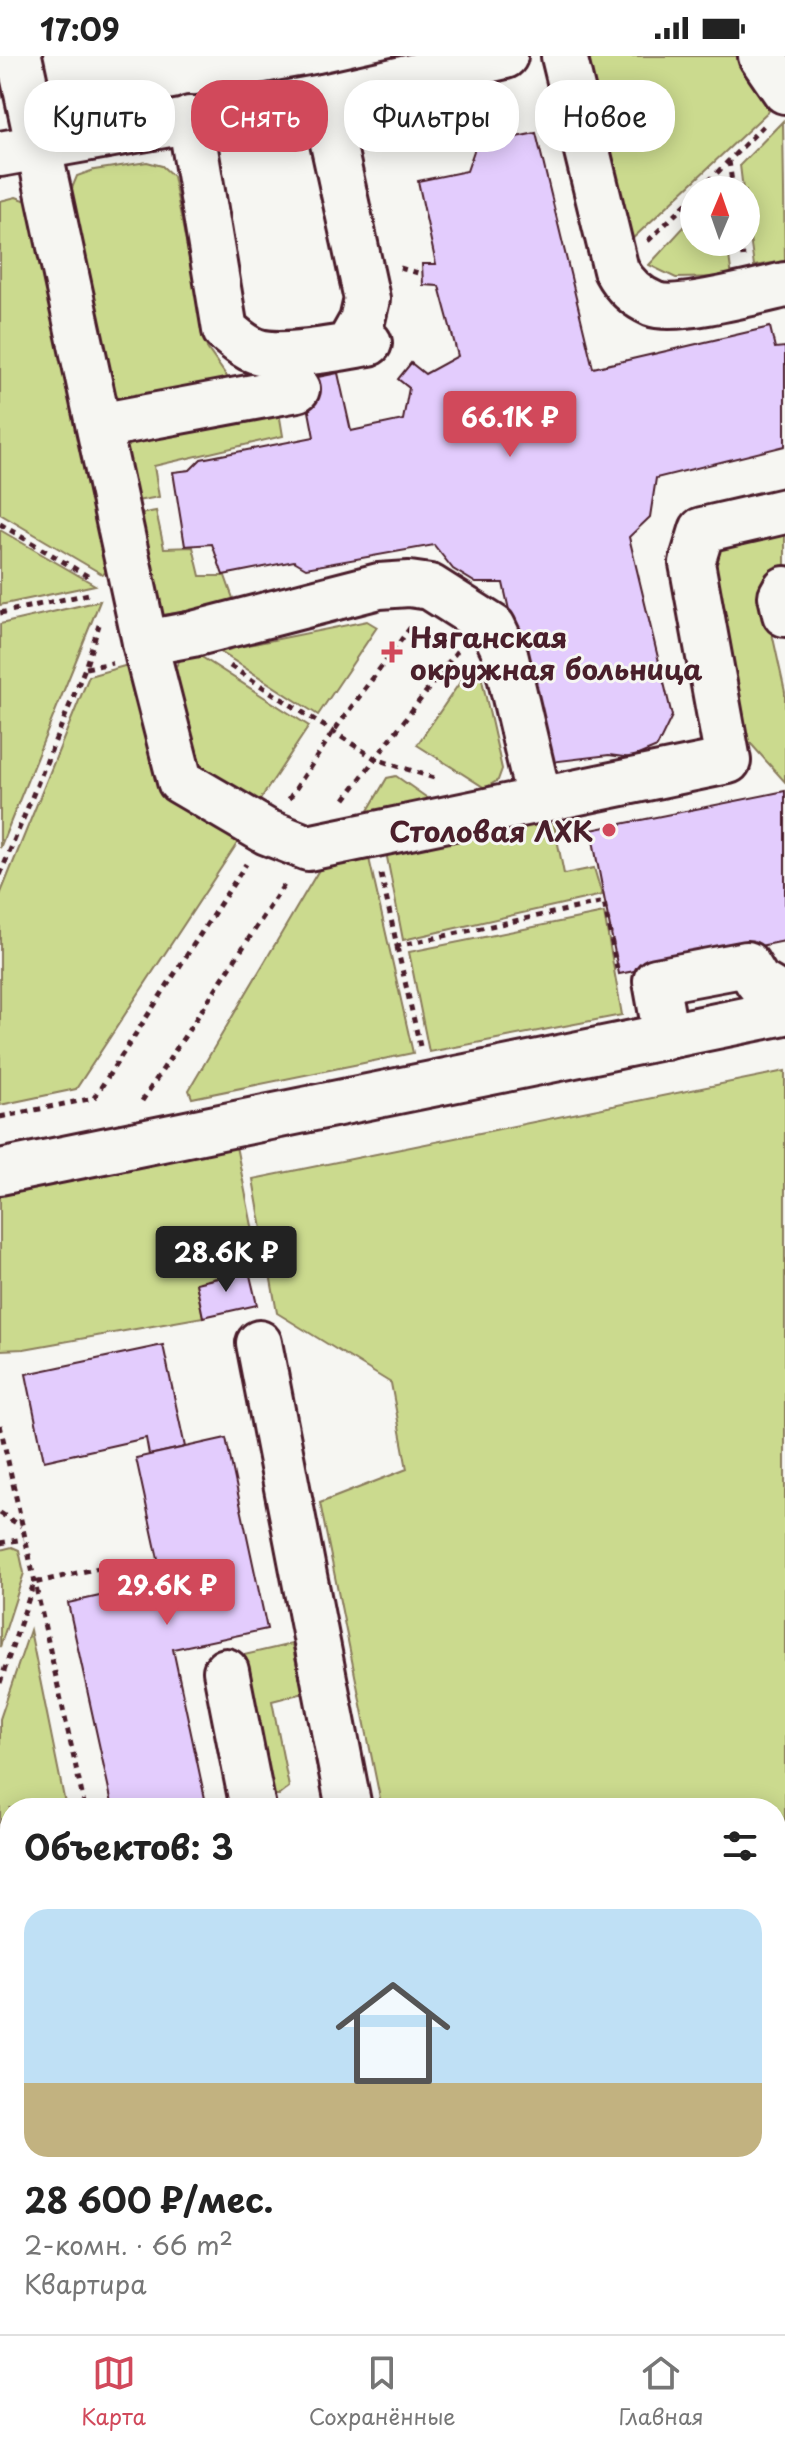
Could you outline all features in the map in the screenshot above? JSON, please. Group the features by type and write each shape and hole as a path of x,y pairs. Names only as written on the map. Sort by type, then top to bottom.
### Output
{"main road":[{"path":"19,56 19,150 99,426 145,643 180,781 267,832 308,848 728,761 692,563 702,530 785,511"},
{"path":"328,96 505,56"},
{"path":"564,56 616,270 624,285 655,305 676,306 785,285"},
{"path":"761,56 779,104"},
{"path":"19,150 190,119 191,125"},
{"path":"195,152 225,330 240,343 273,355 369,343 353,337 362,321 367,299 328,120"},
{"path":"99,426 297,389"},
{"path":"145,643 193,634 379,586 409,584 430,587 493,627 504,650 539,799"},
{"path":"785,589 781,596 785,614"},
{"path":"666,1037 656,981 747,964 758,982 785,998"},
{"path":"0,1172 785,1012"},
{"path":"259,1343 347,1798"},
{"path":"226,1671 251,1798"}],"path":[{"path":"714,176 779,104"},
{"path":"729,161 731,176"},
{"path":"644,246 680,210"},
{"path":"0,524 98,582"},
{"path":"0,613 97,592"},
{"path":"0,1117 94,1098 333,732 436,592"},
{"path":"0,875 85,668 102,616"},
{"path":"136,1110 308,848 481,620"},
{"path":"193,634 208,652 376,759 448,782"},
{"path":"372,835 421,1048"},
{"path":"397,946 604,902 619,979"},
{"path":"0,1425 83,1798"},
{"path":"0,1513 22,1527"},
{"path":"0,1543 24,1539"},
{"path":"34,1583 112,1565"},
{"path":"0,1683 34,1583"}],"green space":[{"path":"602,56 746,56 774,106 699,176 680,176 680,194 629,242 605,152 675,152 675,80 586,80 581,61"},
{"path":"783,121 785,261 754,266 753,256 760,256 760,176 741,176 740,165"},
{"path":"147,162 162,166 173,176 207,348 230,381 133,399 117,398 109,386 70,193 77,176 94,170"},
{"path":"16,197 30,202 110,572 102,574 0,514 0,201"},
{"path":"680,231 680,256 729,256 732,277 676,278 649,265"},
{"path":"279,412 283,436 154,466 159,497 120,504 105,446"},
{"path":"156,511 164,548 193,547 200,576 225,576 235,604 157,616 123,517"},
{"path":"785,526 785,566 780,567 763,592 785,692 785,782 743,735 706,558 723,538"},
{"path":"0,530 95,585 0,605"},
{"path":"100,601 0,848 0,624"},
{"path":"367,621 377,627 318,715 219,651"},
{"path":"197,654 309,726 256,806 188,764 172,672 182,657"},
{"path":"128,665 240,839 76,1089 0,1105 0,895 89,676"},
{"path":"480,671 502,769 498,780 485,788 417,745 467,672"},
{"path":"396,776 436,804 363,819 387,778"},
{"path":"553,819 564,874 594,868 602,895 403,940 386,852"},
{"path":"368,854 413,1053 192,1098 189,1090 323,863"},
{"path":"604,913 622,1015 429,1052 409,952"},
{"path":"785,1071 785,1798 380,1798 320,1503 407,1469 391,1383 277,1313 253,1179"},
{"path":"235,1141 260,1266 196,1283 203,1317 24,1349 0,1350 0,1189"},
{"path":"12,1547 19,1550 24,1573 0,1647 0,1550"},
{"path":"30,1630 64,1798 0,1798 0,1719"},
{"path":"292,1644 303,1693 272,1701 289,1787 279,1795 263,1795 231,1658"}],"building":[{"path":"535,133 535,152 541,152 593,368 770,327 775,348 785,347 785,446 656,478 650,517 629,537 672,716 657,747 631,758 609,755 543,763 503,583 476,583 453,569 434,545 306,568 294,561 223,575 212,544 185,546 173,472 190,470 201,459 314,437 303,380 338,373 351,431 403,420 409,388 398,379 411,363 425,374 458,356 439,286 423,285 422,264 436,264 418,181 467,171 474,152 519,152 519,136"},
{"path":"785,791 785,941 619,974 591,830"},
{"path":"249,1271 257,1305 203,1317 196,1283"},
{"path":"163,1345 185,1447 149,1455 146,1438 44,1461 26,1374"},
{"path":"226,1438 267,1629 173,1649 205,1798 111,1798 68,1603 163,1582 136,1458"}],"place":[{"name":"Няганская окружная больница","path":"392,652"},
{"name":"Столовая ЛХК","path":"609,830"}]}
